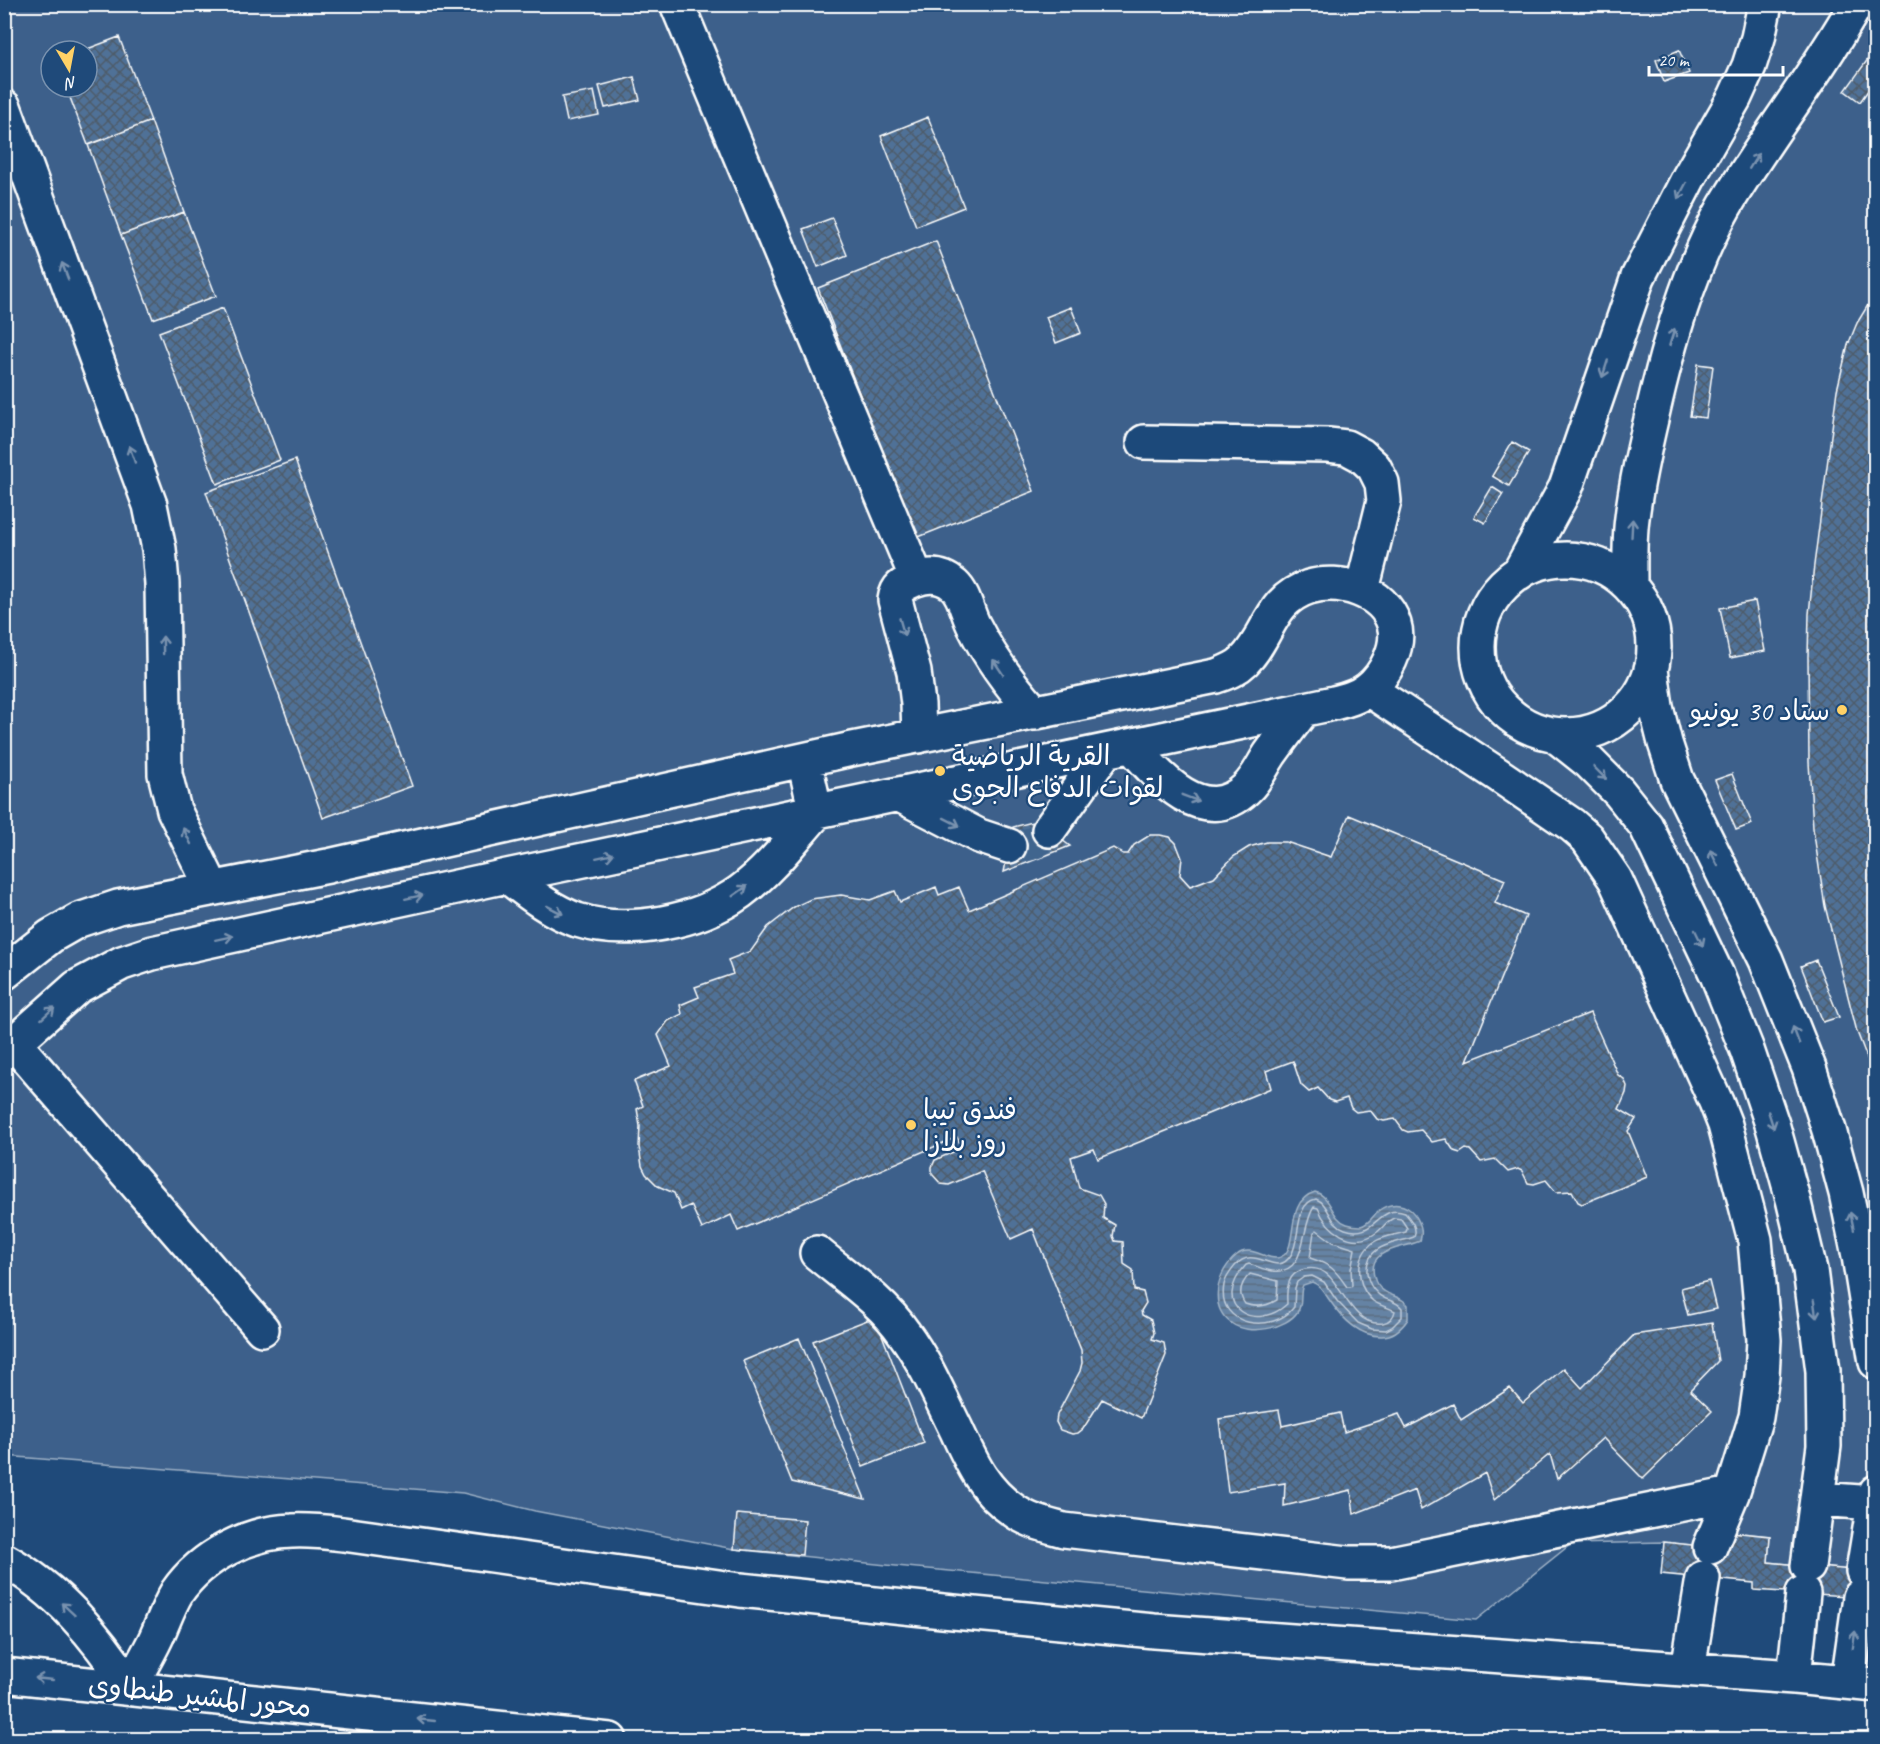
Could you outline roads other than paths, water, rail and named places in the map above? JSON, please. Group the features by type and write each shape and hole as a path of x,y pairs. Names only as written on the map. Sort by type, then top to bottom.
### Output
{"main road":[{"path":"677,4 918,579"},
{"path":"1519,573 1566,487 1638,278 1689,177 1736,97 1758,39 1765,4"},
{"path":"1630,586 1632,520 1642,455 1673,332 1695,271 1724,208 1758,153 1833,45 1856,4"},
{"path":"4,106 150,505 159,549 162,584 165,774 174,810 212,888"},
{"path":"1144,442 1328,445 1346,447 1361,454 1374,467 1382,483 1384,501 1362,590"},
{"path":"1651,669 1642,693 1626,712 1605,726 1581,734 1555,735 1529,728 1506,713 1490,692 1479,667 1478,640 1484,614 1498,590 1519,573 1541,563 1565,559 1588,562 1611,571 1630,586 1646,611 1654,639 1651,669 1656,707 1677,780 1766,960 1809,1068 1825,1119 1846,1193 1859,1256 1875,1362"},
{"path":"919,736 914,672 895,600 900,586 924,576 946,579 959,590 973,624 991,656 1035,713"},
{"path":"4,973 51,936 88,916 118,907 339,863 804,760 1216,676 1244,662 1274,612 1298,592 1311,586 1345,585 1362,590 1383,606 1395,625 1395,643 1390,660 1381,676 1368,689 1352,698 152,953 122,963 77,987 9,1048 262,1329"},
{"path":"1368,689 1572,825 1587,838 1601,856 1628,905 1716,1102 1755,1240 1764,1340 1756,1416 1732,1494 1710,1547"},
{"path":"1118,749 1181,794 1197,801 1224,802 1246,789 1288,728 1304,710"},
{"path":"1555,735 1589,762 1619,792 1646,826 1717,975 1747,1050 1773,1127 1793,1199 1810,1270 1825,1395 1824,1446 1794,1677"},
{"path":"1049,830 1118,749"},
{"path":"804,760 816,813"},
{"path":"900,795 979,836 1009,846"},
{"path":"507,876 540,901 578,920 626,928 649,926 716,906 738,893 774,861 816,813"},
{"path":"817,1253 873,1298 903,1331 927,1370 977,1474 993,1495 1007,1506 1038,1523 1064,1530 1348,1563 1381,1563 1418,1558 1732,1494"},
{"path":"130,1688 178,1591 196,1572 216,1555 240,1543 264,1535 290,1531 343,1534 740,1590 943,1611 1154,1631 1794,1677 1862,1684 1861,1584 1875,1497 1818,1499"},
{"path":"6,1560 46,1588 78,1618 106,1651 130,1688"},
{"path":"1688,1670 1703,1578"},
{"name":"محور المشير طنطاوى","path":"4,1675 610,1740"}],"water":[{"path":"1315,1192 1325,1198 1341,1221 1348,1224 1364,1225 1378,1211 1393,1205 1407,1208 1417,1218 1421,1231 1420,1241 1388,1251 1376,1260 1373,1267 1379,1287 1408,1305 1408,1319 1394,1333 1386,1336 1373,1335 1358,1329 1344,1318 1321,1289 1312,1282 1303,1285 1298,1311 1293,1317 1276,1326 1267,1329 1247,1329 1238,1327 1224,1316 1219,1307 1218,1289 1224,1270 1237,1255 1243,1252 1255,1252 1273,1258 1284,1255 1291,1241 1299,1204"}],"tunnel":[{"path":"1009,846 1032,844 1041,839 1049,830"}],"place":[{"name":"ستاد 30 يونيو","path":"1842,710"},
{"name":"القرية الرياضية لقوات الدفاع الجوى","path":"940,771"},
{"name":"فندق تيبا روز بلازا","path":"911,1125"}]}
